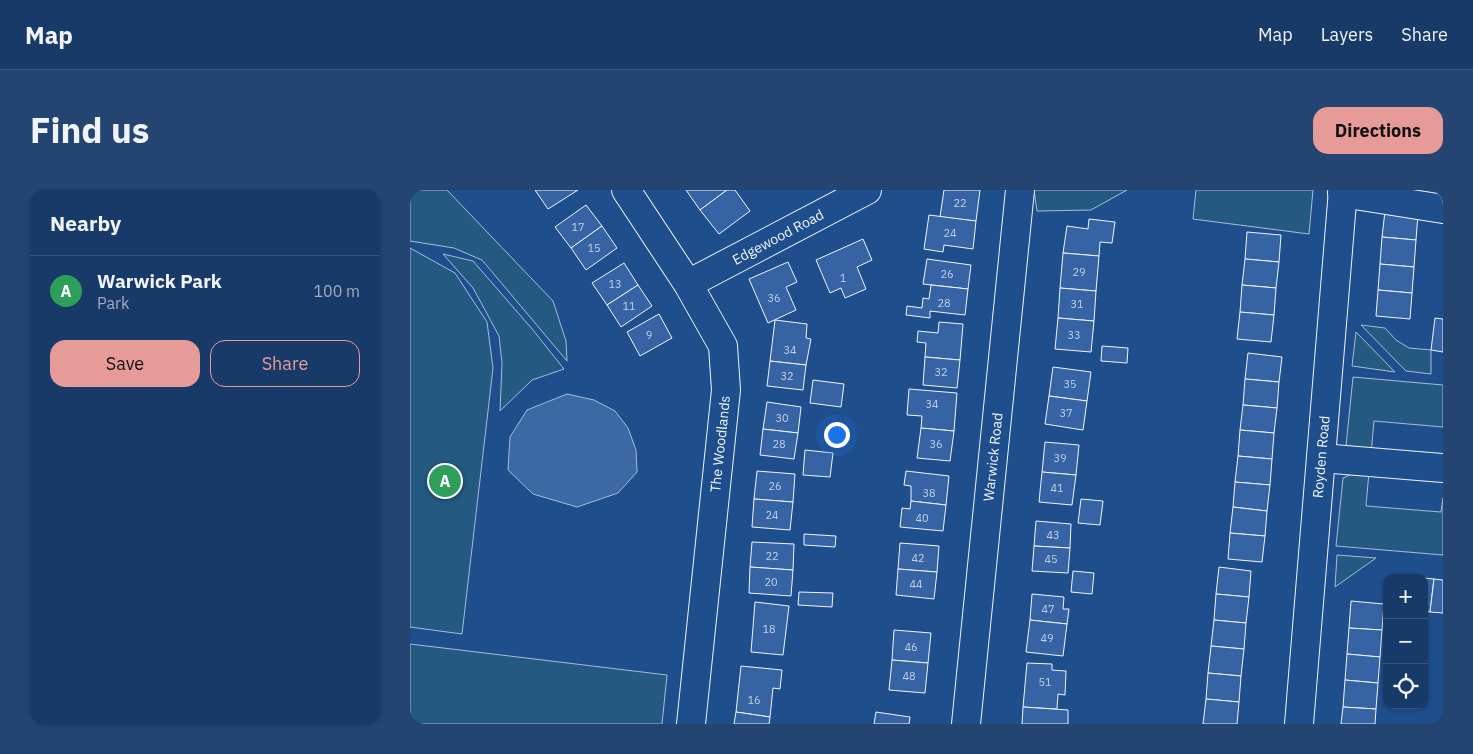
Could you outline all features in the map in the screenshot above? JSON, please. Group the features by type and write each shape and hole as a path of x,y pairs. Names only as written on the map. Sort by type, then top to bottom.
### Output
{"street":[{"name":"The Woodlands","path":"626,190 688,284 723,346 726,390 692,724"},
{"name":"Edgewood Road","path":"688,284 867,190"},
{"name":"Warwick Road","path":"966,724 1020,190"},
{"path":"1342,192 1443,209"},
{"name":"Royden Road","path":"1299,724 1342,192"},
{"path":"1321,458 1443,468"}],"shaded area":[{"path":"410,190 447,190 553,301 566,341 567,361 482,260 454,248 410,241"},
{"path":"1034,190 1127,190 1091,210 1037,211"},
{"path":"1196,190 1313,190 1309,234 1193,219"},
{"path":"410,248 455,273 487,322 493,368 462,634 410,627"},
{"path":"443,254 473,261 564,369 532,380 500,411 502,363 499,336 473,288"},
{"path":"1361,325 1385,328 1396,340 1409,348 1431,350 1431,374 1406,371"},
{"path":"1356,332 1395,372 1352,366"},
{"path":"1353,377 1443,385 1443,427 1374,421 1371,454 1354,452 1346,446"},
{"path":"567,394 594,400 615,411 628,428 636,450 637,472 618,493 577,507 533,494 508,470 510,437 527,410"},
{"path":"1361,470 1369,472 1366,506 1441,512 1443,498 1443,555 1336,546 1343,478"},
{"path":"1337,555 1376,558 1335,587"},
{"path":"410,644 667,675 662,724 410,724"}],"building":[{"path":"535,190 578,190 548,209"},
{"path":"686,190 727,190 700,210"},
{"path":"727,190 735,190 750,211 719,234 700,210"},
{"path":"944,190 980,190 976,221 940,217"},
{"path":"586,205 602,226 571,248 555,227"},
{"path":"1385,211 1418,214 1416,240 1382,237"},
{"path":"929,215 976,221 973,249 944,245 943,252 924,249"},
{"path":"1089,219 1115,222 1112,243 1100,242 1099,256 1063,253 1067,226 1088,229"},
{"path":"602,226 617,248 586,270 571,248"},
{"path":"1247,232 1281,235 1279,262 1245,259"},
{"path":"1382,237 1416,240 1414,267 1380,264"},
{"path":"863,239 872,260 857,267 866,289 845,298 841,288 830,293 816,260"},
{"path":"1063,253 1099,256 1096,291 1060,288"},
{"path":"927,259 971,265 968,289 923,284"},
{"path":"1245,259 1279,262 1276,288 1242,285"},
{"path":"788,262 797,282 786,287 796,310 768,323 749,279"},
{"path":"624,263 638,285 607,305 592,283"},
{"path":"1380,264 1414,267 1412,293 1378,290"},
{"path":"638,285 652,306 621,327 607,305"},
{"path":"931,285 968,289 965,315 930,311 930,318 906,315 907,306 922,308 923,298 929,299"},
{"path":"1242,285 1276,288 1274,315 1240,312"},
{"path":"1060,288 1096,291 1094,321 1058,318"},
{"path":"1378,290 1412,293 1410,319 1376,316"},
{"path":"1240,312 1274,315 1271,342 1237,339"},
{"path":"659,314 672,338 640,356 627,332"},
{"path":"1058,318 1094,321 1091,352 1055,349"},
{"path":"1435,318 1443,319 1443,352 1431,350"},
{"path":"775,320 807,324 806,338 811,339 806,365 770,361"},
{"path":"939,322 963,324 960,360 925,357 926,343 917,342 918,331 938,333"},
{"path":"1102,346 1128,348 1127,363 1101,361"},
{"path":"1248,353 1282,357 1279,382 1245,379"},
{"path":"925,357 960,360 957,388 923,385"},
{"path":"770,361 806,365 803,390 767,386"},
{"path":"1053,367 1091,372 1087,401 1049,396"},
{"path":"1245,379 1279,382 1277,408 1243,405"},
{"path":"813,380 844,384 841,407 810,403"},
{"path":"909,389 957,393 954,431 921,428 922,416 907,415"},
{"path":"1049,396 1087,401 1083,430 1045,424"},
{"path":"767,402 801,407 798,433 763,429"},
{"path":"1243,405 1277,408 1274,433 1240,430"},
{"path":"921,428 954,431 950,461 917,458"},
{"path":"763,429 798,433 794,459 760,455"},
{"path":"1240,430 1274,433 1272,459 1238,456"},
{"path":"1045,442 1079,445 1076,475 1042,472"},
{"path":"805,450 833,453 830,477 803,475"},
{"path":"1238,456 1272,459 1270,485 1235,482"},
{"path":"757,471 795,474 793,502 754,499"},
{"path":"906,471 949,476 946,505 911,501 911,486 904,485"},
{"path":"1042,472 1076,475 1072,505 1039,502"},
{"path":"1235,482 1270,485 1267,511 1233,507"},
{"path":"754,499 793,502 790,530 752,527"},
{"path":"1081,499 1103,501 1100,525 1078,523"},
{"path":"911,501 946,505 943,531 900,527 902,508 910,509"},
{"path":"1233,507 1267,511 1265,536 1230,533"},
{"path":"1036,521 1071,524 1070,548 1034,546"},
{"path":"1230,533 1265,536 1262,562 1228,559"},
{"path":"804,534 836,536 835,547 804,545"},
{"path":"752,542 794,544 793,570 750,567"},
{"path":"900,543 939,546 937,572 898,569"},
{"path":"1034,546 1070,548 1068,573 1032,571"},
{"path":"750,567 793,570 791,596 749,593"},
{"path":"1219,567 1251,571 1249,597 1216,594"},
{"path":"898,569 937,572 934,599 896,595"},
{"path":"1073,571 1094,573 1092,594 1071,592"},
{"path":"1428,578 1434,579 1430,612 1428,612"},
{"path":"1434,579 1443,580 1443,613 1430,612"},
{"path":"799,592 833,593 832,607 798,605"},
{"path":"1032,594 1064,597 1063,609 1069,609 1067,624 1030,620"},
{"path":"1216,594 1249,597 1246,623 1214,620"},
{"path":"1351,601 1383,604 1382,630 1349,628"},
{"path":"755,602 789,606 783,655 751,652"},
{"path":"1030,620 1067,624 1063,656 1026,652"},
{"path":"1214,620 1246,623 1244,649 1211,646"},
{"path":"1349,628 1382,630 1380,657 1347,654"},
{"path":"894,630 931,633 928,663 892,660"},
{"path":"1211,646 1244,649 1241,676 1208,673"},
{"path":"1347,654 1380,657 1378,683 1345,680"},
{"path":"892,660 928,663 925,693 889,690"},
{"path":"1027,663 1052,664 1052,670 1066,671 1065,695 1058,694 1057,709 1023,707"},
{"path":"741,666 782,670 780,689 773,688 770,717 736,712"},
{"path":"1208,673 1241,676 1239,702 1206,699"},
{"path":"1345,680 1378,683 1376,709 1343,707"},
{"path":"1206,699 1239,702 1237,724 1203,724"},
{"path":"1023,707 1068,710 1068,724 1022,724"},
{"path":"1343,707 1376,709 1375,724 1341,724"},
{"path":"736,712 770,717 769,724 734,724"},
{"path":"876,712 910,717 909,724 874,724"}],"place":[{"name":"Warwick Park","path":"445,481"}]}
